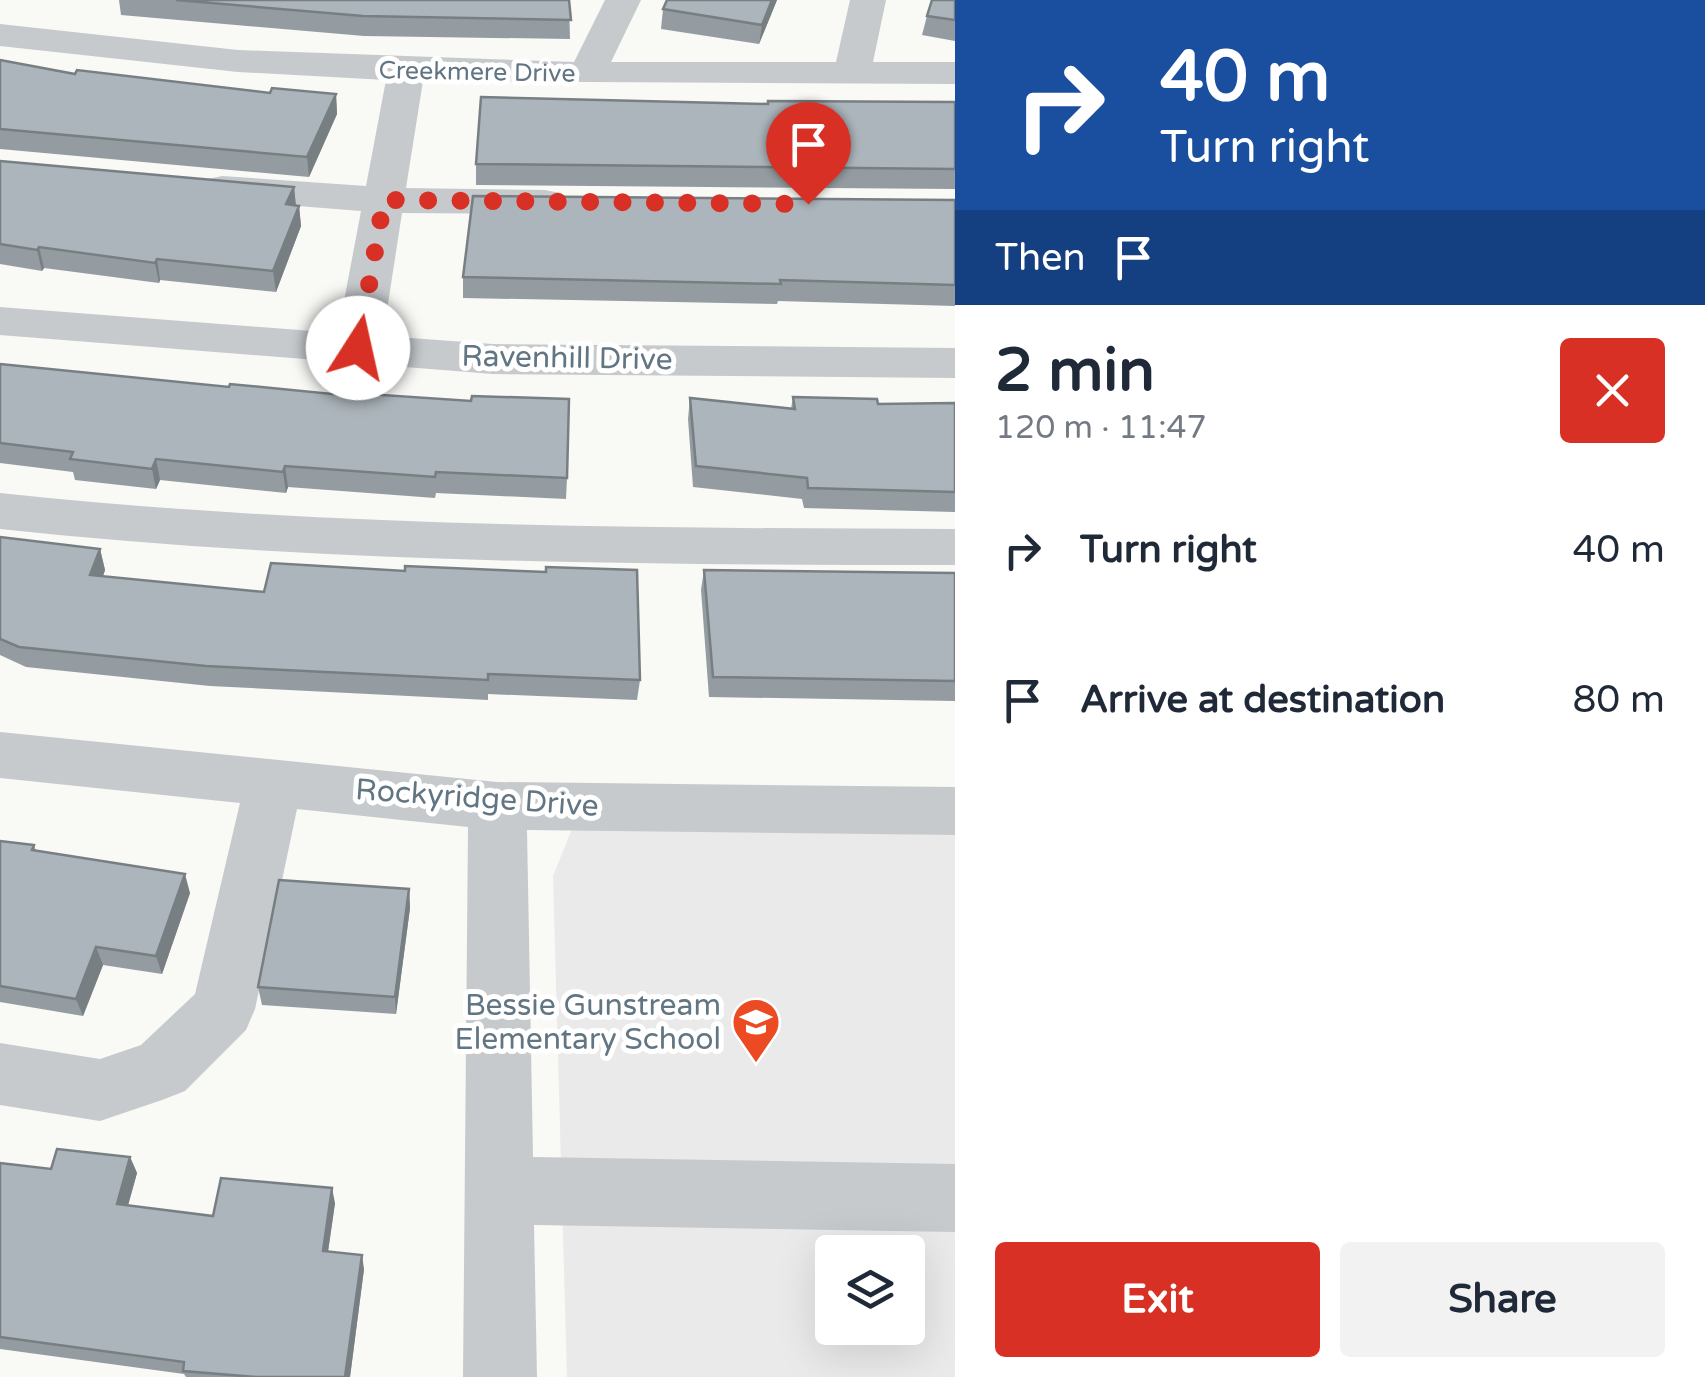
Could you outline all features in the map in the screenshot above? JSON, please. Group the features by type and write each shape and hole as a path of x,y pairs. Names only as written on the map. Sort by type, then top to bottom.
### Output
{"street":[{"path":"587,73 623,0"},
{"path":"852,72 868,0"},
{"name":"Creekmere Drive","path":"0,35 125,54 406,73 955,72"},
{"path":"358,348 406,73"},
{"path":"191,185 384,200 576,202"},
{"name":"Ravenhill Drive","path":"0,320 493,360 955,363"},
{"path":"0,511 263,534 452,542 955,547"},
{"name":"Rockyridge Drive","path":"0,755 497,806 955,811"},
{"path":"0,1074 100,1090 162,1069 223,1009 274,783"},
{"path":"497,806 500,1377"},
{"path":"500,1190 955,1198"}],"shaded area":[{"name":"Bessie Gunstream Elementary School","path":"572,829 955,835 955,1377 567,1377 553,876"}],"building":[{"path":"176,0 569,0 571,20 363,16"},
{"path":"667,0 772,0 762,25 663,9"},
{"path":"932,0 955,0 955,20 927,16"},
{"path":"0,60 75,74 77,70 270,93 272,88 336,94 307,157 0,129"},
{"path":"481,97 768,104 955,102 955,169 476,164"},
{"path":"0,161 294,187 286,204 299,206 273,271 157,259 155,263 39,247 37,250 0,244"},
{"path":"473,196 955,200 955,285 463,277"},
{"path":"0,364 352,396 353,393 471,401 472,396 569,399 567,478 436,472 435,477 285,466 283,472 156,459 152,469 70,459 73,452 0,443"},
{"path":"793,397 877,399 878,404 955,403 955,492 808,488 807,478 696,466 690,398 795,409"},
{"path":"0,537 100,549 90,575 264,592 271,563 405,571 405,566 546,572 546,567 637,570 640,680 488,674 488,680 206,666 19,647 0,639"},
{"path":"704,570 955,573 955,681 713,677"},
{"path":"0,841 34,845 32,850 185,874 156,956 96,947 76,999 0,986"},
{"path":"279,880 409,889 395,997 258,987"},
{"path":"57,1149 130,1157 117,1204 213,1216 221,1178 332,1188 323,1251 362,1255 345,1377 256,1377 183,1371 184,1362 0,1337 0,1163 51,1169"}],"place":[{"name":"Bessie Gunstream Elementary School","path":"756,1064"}],"route":[{"path":"358,348 384,200 808,204"}]}
